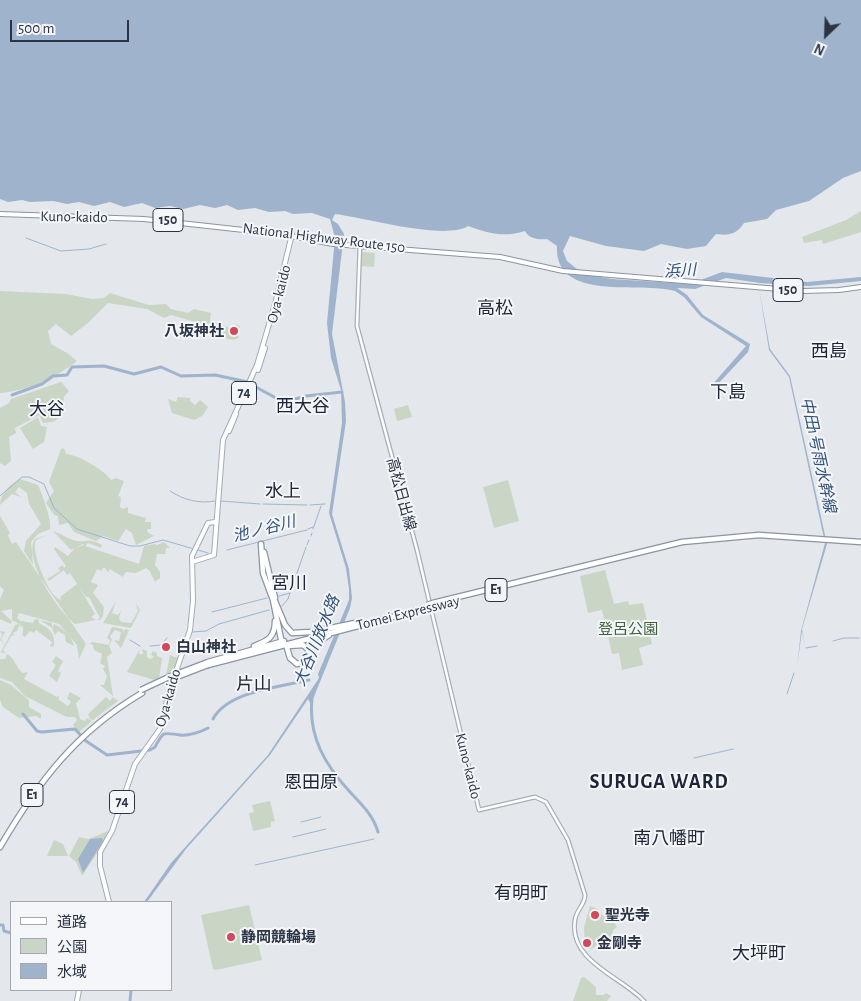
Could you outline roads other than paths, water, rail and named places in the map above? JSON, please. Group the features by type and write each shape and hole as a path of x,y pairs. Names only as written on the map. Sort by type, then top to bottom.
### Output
{"highway":[{"name":"Tomei Expressway","path":"208,664 217,659 575,568 685,543 747,537 785,537 861,544"},
{"path":"217,659 258,645 272,637 275,630 274,601 270,569 261,544 263,573 274,601 290,632 298,634 327,632"},
{"path":"274,601 283,638"},
{"name":"Tomei Expressway","path":"0,841 36,784 69,747 106,713 171,676 208,664 327,632"},
{"path":"224,661 300,644 308,649 309,657 303,664 297,664 290,658 286,649 290,662 302,666 310,660 316,643 327,632"},
{"name":"Tomei Expressway","path":"0,847 33,793 69,747"}],"main road":[{"name":"Kuno-kaido","path":"0,213 149,220"},
{"name":"National Highway Route 150","path":"0,213 135,216 343,244 500,257 584,273 647,277"},
{"name":"National Highway Route 150","path":"149,220 291,236"},
{"name":"Oya-kaido","path":"214,555 215,522 223,440 257,365 275,304 291,236"},
{"name":"Oya-kaido","path":"214,555 225,442 259,367 279,297 291,236"},
{"name":"高松日出線","path":"360,245 356,313 358,329 416,550 440,652"},
{"name":"National Highway Route 150","path":"562,270 647,277"},
{"name":"150","path":"647,277 716,281 813,292 861,286"},
{"name":"Oya-kaido","path":"109,901 100,866 100,852 112,831 135,764 159,732 169,690 190,633 193,602 192,553 196,549 208,522 215,522"},
{"path":"192,562 214,555"},
{"name":"Kuno-kaido","path":"440,652 479,810 535,797 548,804 570,846 585,895 584,901 574,920 583,953 644,1001"}],"water":[{"path":"0,0 861,0 861,171 843,178 809,201 776,210 767,219 744,223 739,230 732,233 725,235 716,234 706,246 687,249 661,244 644,251 606,246 570,236 563,251 567,261 583,274 612,279 690,284 722,272 807,282 861,277 861,281 809,286 760,283 726,278 695,289 677,288 687,295 703,315 750,344 748,352 715,387 712,385 746,346 701,317 684,297 675,291 584,283 569,276 560,264 557,246 547,239 532,237 525,231 496,234 468,226 457,230 423,230 335,214 332,220 338,224 344,234 332,334 345,402 346,421 332,514 349,569 352,598 350,608 311,704 308,699 270,755 186,849 148,901 145,901 171,863 268,755 319,678 318,674 349,600 346,568 329,513 342,423 341,390 331,358 327,323 335,238 330,219 312,213 269,212 255,208 238,210 227,205 215,208 200,205 183,209 170,206 155,208 142,203 124,207 110,202 94,206 79,202 67,204 53,201 30,202 22,200 8,202 0,199"},
{"path":"759,288 770,349 790,376 827,544 802,629 806,649 802,631 797,667 801,631 825,543 789,377 769,350"},
{"path":"102,838 103,841 83,873 78,859 90,839"}],"waterway":[{"path":"26,238 61,251 89,249 106,244"},
{"path":"12,395 42,384 53,376 67,375 72,367 104,366 134,374 161,367 181,376 215,375 248,382"},
{"path":"254,386 276,398 288,401 306,396 342,392"},
{"name":"池ノ谷川","path":"0,496 22,477 29,477 44,484 54,508 77,529 130,546 140,546 163,540 194,549"},
{"path":"170,491 192,500 203,502 215,501"},
{"path":"221,501 260,504"},
{"path":"263,504 307,505"},
{"name":"池ノ谷川","path":"310,505 325,504"},
{"name":"池ノ谷川","path":"313,529 321,506"},
{"name":"池ノ谷川","path":"308,529 313,527"},
{"name":"池ノ谷川","path":"227,550 307,530"},
{"path":"307,545 309,540"},
{"path":"296,576 306,547"},
{"name":"池ノ谷川","path":"198,550 208,553"},
{"path":"282,606 288,599 295,578"},
{"path":"279,596 290,593"},
{"path":"212,612 267,598"},
{"path":"192,632 206,631 219,624 269,610"},
{"path":"150,646 161,645 167,638"},
{"path":"833,641 844,638 859,638"},
{"path":"130,640 140,646"},
{"path":"806,648 817,646"},
{"path":"787,694 794,673"},
{"path":"213,719 230,702 243,696 309,680"},
{"path":"312,699 311,713 320,749 341,782 370,815 378,832"},
{"path":"23,714 37,731 75,729 86,741 107,755 150,750 155,747 164,734 187,735 208,728"},
{"path":"694,758 733,749"},
{"path":"301,822 321,817"},
{"path":"293,837 326,829"},
{"path":"255,865 374,839"},
{"path":"0,925 3,925 4,931 10,933"},
{"name":"大谷川放水路","path":"130,1001 131,991"}],"place":[{"name":"八坂神社","path":"234,331"},
{"name":"白山神社","path":"166,647"},
{"name":"聖光寺","path":"595,915"},
{"name":"静岡競輪場","path":"231,937"},
{"name":"金剛寺","path":"587,943"}],"district":[{"name":"高松","path":"495,309"},
{"name":"西島","path":"829,352"},
{"name":"下島","path":"728,393"},
{"name":"西大谷","path":"303,407"},
{"name":"大谷","path":"47,410"},
{"name":"水上","path":"283,492"},
{"name":"宮川","path":"289,584"},
{"name":"片山","path":"254,685"},
{"name":"SURUGA WARD","path":"659,782"},
{"name":"恩田原","path":"311,783"},
{"name":"南八幡町","path":"669,839"},
{"name":"有明町","path":"521,894"},
{"name":"大坪町","path":"759,954"}],"water label":[{"name":"浜川","path":"680,271"},
{"name":"中田1号雨水幹線","path":"818,455"}],"park label":[{"name":"登呂公園","path":"628,629"}]}
